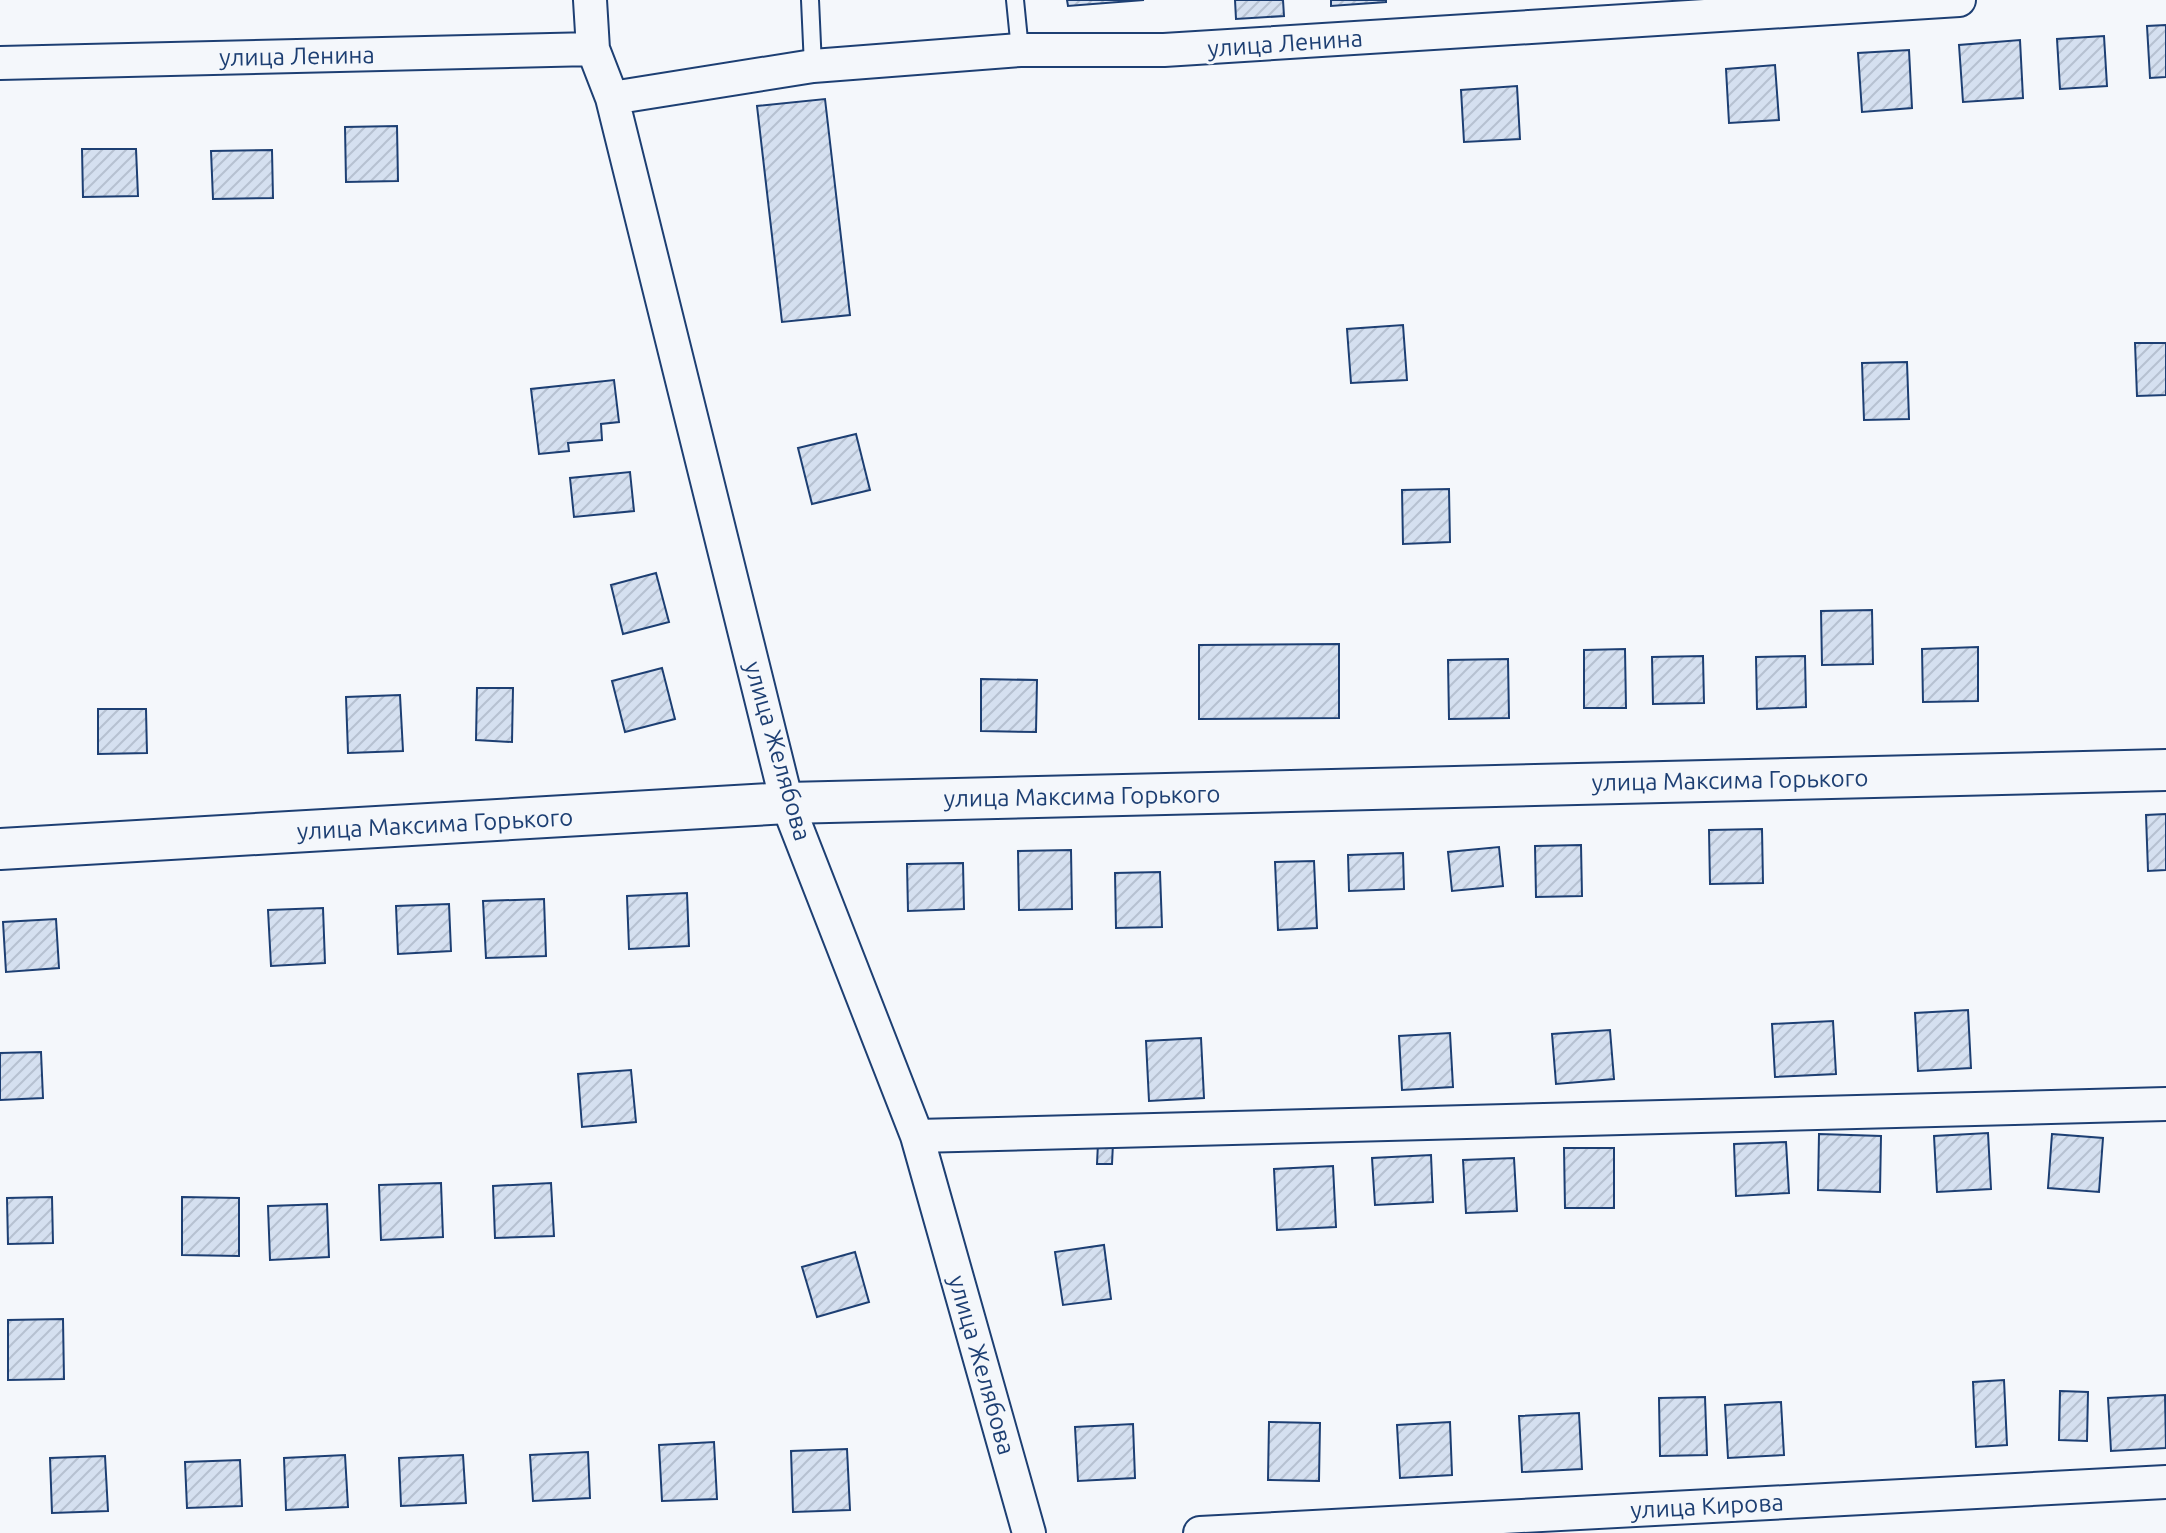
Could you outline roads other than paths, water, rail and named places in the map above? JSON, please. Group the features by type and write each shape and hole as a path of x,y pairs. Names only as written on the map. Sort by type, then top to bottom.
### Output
{"street":[{"name":"улица Желябова","path":"590,0 593,49 612,98 787,803 917,1136 1029,1533"},
{"name":"улица Ленина","path":"612,98 813,66 1020,50 1164,50 1959,0"},
{"name":"улица Ленина","path":"0,63 593,49"},
{"name":"улица Максима Горького","path":"0,849 787,803 2166,770"},
{"path":"917,1136 2166,1104"},
{"name":"улица Кирова","path":"1200,1533 2166,1482"}],"lane":[{"path":"810,0 813,66"},
{"path":"1015,0 1020,50"}]}
